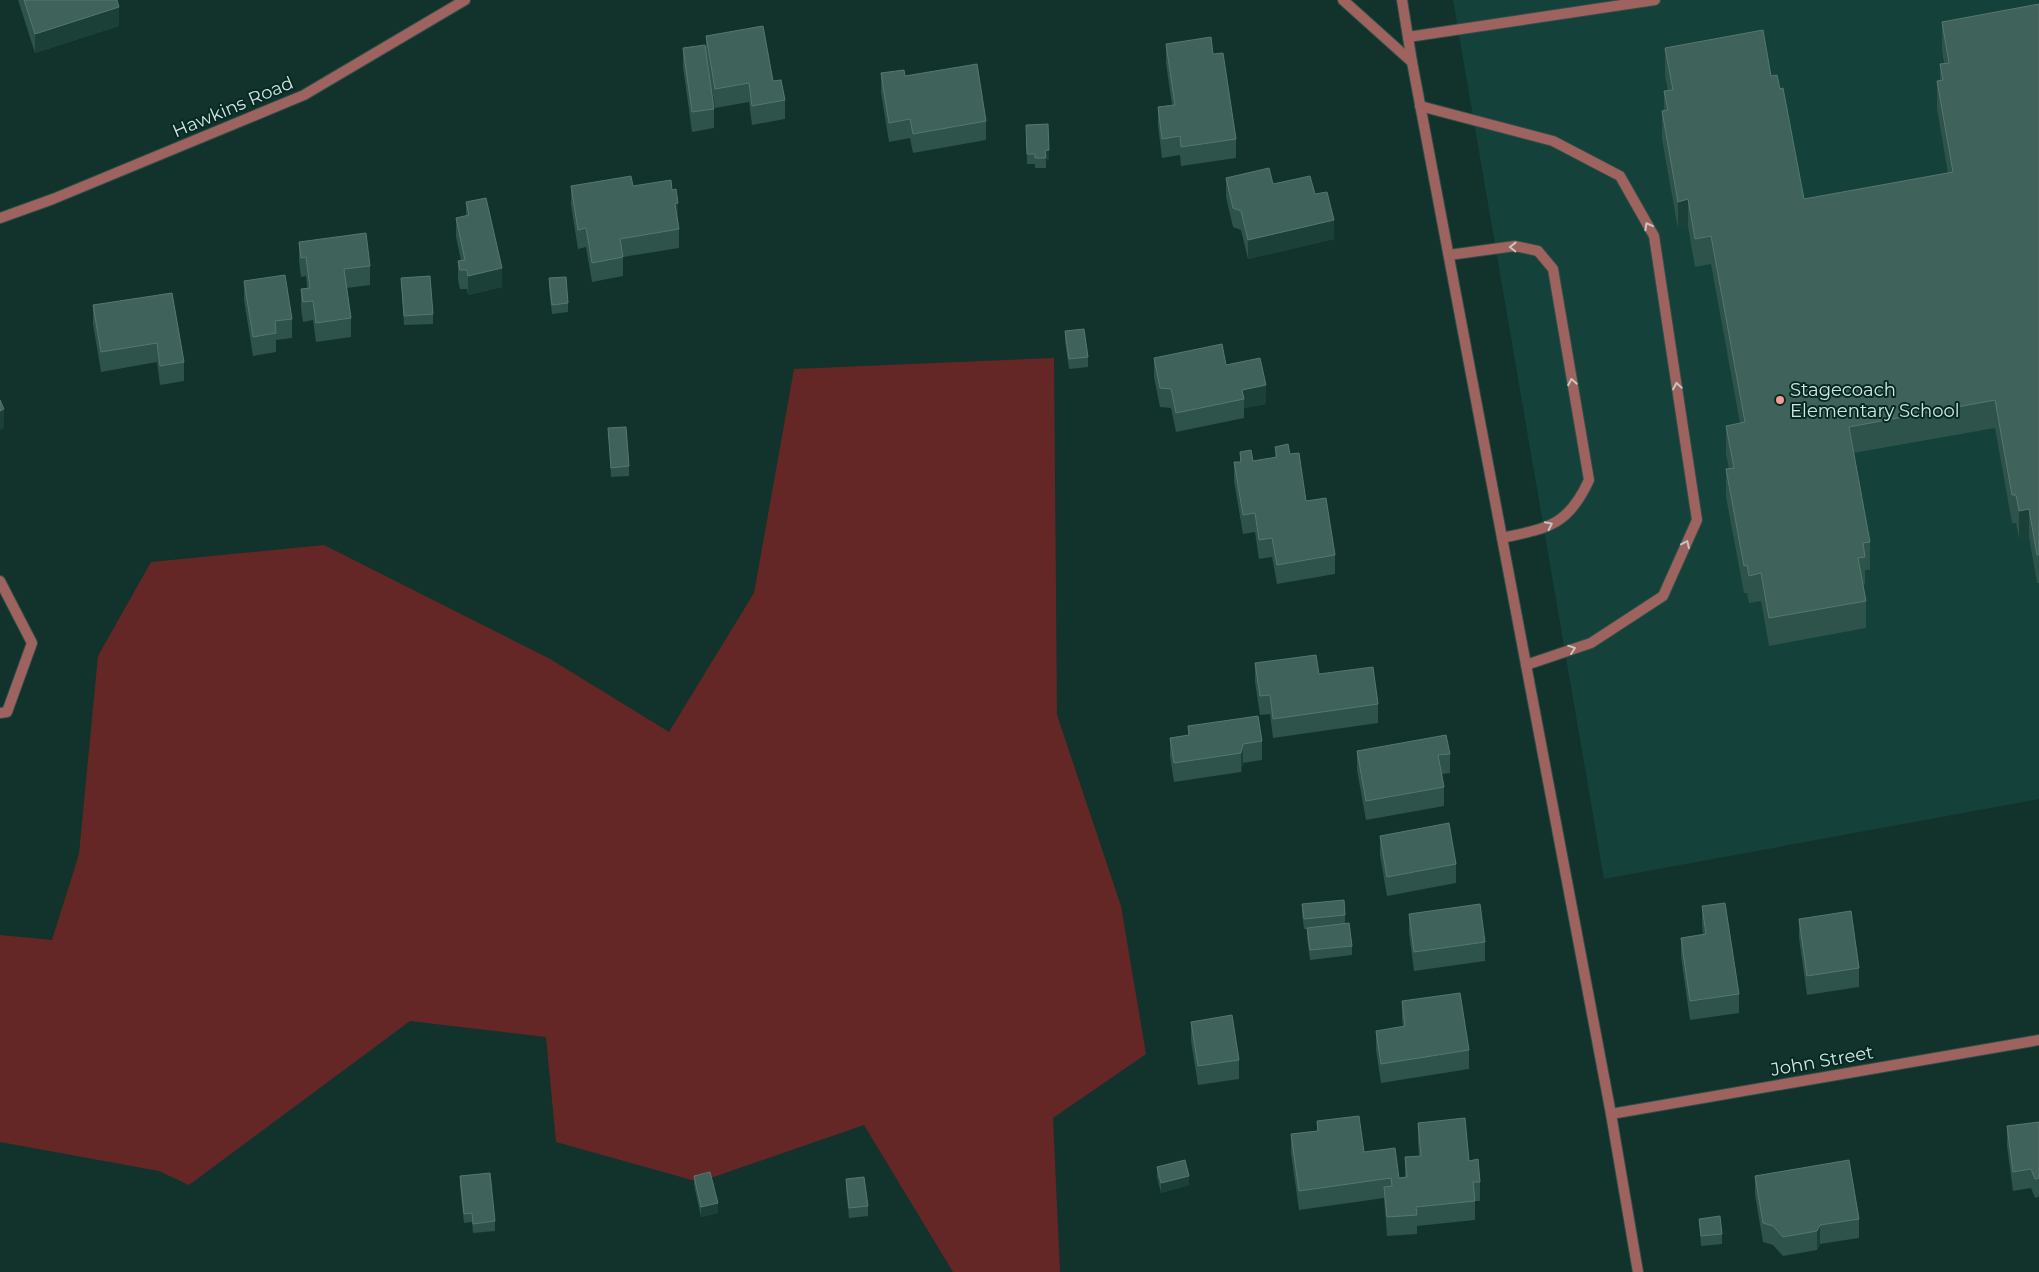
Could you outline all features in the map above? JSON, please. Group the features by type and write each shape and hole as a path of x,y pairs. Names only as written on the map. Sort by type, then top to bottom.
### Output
{"street":[{"name":"Hawkins Road","path":"0,218 53,199 304,95 465,0"},
{"path":"1342,0 1412,62"},
{"path":"1402,0 1420,106 1611,1114 1638,1272"},
{"path":"1408,37 1656,0"},
{"path":"1420,106 1553,141 1620,176 1654,236 1698,520 1663,596 1591,643 1526,665"},
{"path":"1449,255 1515,246 1538,251 1553,269 1589,480 1579,502 1550,527 1502,538"},
{"path":"0,581 32,643 7,712 0,713"},
{"name":"John Street","path":"1611,1114 2039,1040"}],"shaded area":[{"name":"Stagecoach Elementary School","path":"1453,0 2039,0 2039,799 1604,879"},
{"path":"1054,358 1057,715 1121,906 1146,1054 1053,1118 1060,1272 953,1272 864,1125 699,1182 556,1142 546,1037 410,1021 189,1185 159,1171 0,1142 0,935 52,940 79,854 98,656 151,562 324,545 550,659 669,732 754,593 794,369"}],"building":[{"path":"24,0 117,0 119,7 35,34"},
{"path":"2039,4 2039,555 2037,555 2029,509 2019,511 2016,495 2012,495 1995,400 1849,427 1870,542 1863,543 1865,557 1858,558 1866,601 1769,618 1761,573 1749,576 1747,565 1744,566 1726,469 1734,468 1726,426 1745,422 1711,236 1695,239 1688,199 1678,202 1662,111 1668,110 1664,91 1673,90 1665,48 1763,30 1771,76 1777,75 1780,89 1783,88 1804,199 1953,172 1937,81 1943,80 1940,64 1949,63 1942,22"},
{"path":"763,26 773,81 781,80 785,100 752,106 749,83 715,89 706,36"},
{"path":"1211,37 1213,54 1223,53 1236,139 1181,147 1180,136 1162,139 1158,107 1175,105 1166,44"},
{"path":"705,45 714,109 692,112 683,48"},
{"path":"977,64 986,121 913,134 910,119 889,123 881,73 904,70 905,76"},
{"path":"1048,124 1049,150 1045,151 1046,158 1035,158 1035,154 1027,154 1026,125"},
{"path":"1269,168 1273,184 1310,176 1315,194 1327,192 1334,220 1248,240 1241,211 1233,208 1226,178"},
{"path":"631,176 633,186 671,180 672,190 676,189 678,203 675,204 679,229 620,239 623,257 592,263 586,228 578,230 571,186"},
{"path":"486,198 502,268 468,276 467,270 460,270 458,261 465,260 456,218 469,215 466,202"},
{"path":"366,233 370,266 344,269 351,318 316,323 313,301 303,302 301,289 310,288 306,257 301,258 299,242"},
{"path":"285,275 292,319 275,321 276,333 253,337 244,281"},
{"path":"430,276 433,314 404,316 401,278"},
{"path":"566,277 568,303 552,305 549,278"},
{"path":"172,293 184,362 160,366 157,343 101,352 93,305"},
{"path":"1084,329 1088,357 1069,359 1065,331"},
{"path":"1222,344 1226,365 1260,358 1266,385 1242,390 1244,399 1176,413 1171,389 1160,388 1154,358"},
{"path":"0,400 4,409 0,411"},
{"path":"626,427 629,466 611,468 608,428"},
{"path":"1288,444 1290,454 1299,453 1306,501 1326,498 1335,555 1277,565 1272,538 1259,540 1255,513 1243,515 1234,462 1241,462 1240,452 1251,450 1253,461 1277,457 1275,447"},
{"path":"1316,655 1319,674 1373,667 1378,704 1273,719 1270,695 1260,696 1255,663"},
{"path":"1258,716 1262,741 1243,744 1241,753 1174,763 1170,738 1189,735 1188,726"},
{"path":"1446,735 1450,754 1438,755 1444,787 1366,801 1357,751"},
{"path":"1449,823 1456,864 1387,877 1380,836"},
{"path":"1344,900 1345,915 1304,919 1302,904"},
{"path":"1725,903 1739,994 1690,1001 1681,938 1706,934 1702,906"},
{"path":"1480,904 1485,942 1414,952 1409,914"},
{"path":"1851,911 1859,968 1807,976 1799,919"},
{"path":"1349,923 1352,946 1310,950 1307,928"},
{"path":"1460,993 1469,1050 1381,1064 1376,1031 1405,1026 1402,1001"},
{"path":"1232,1015 1239,1060 1198,1066 1191,1022"},
{"path":"1359,1116 1364,1152 1395,1148 1399,1178 1407,1177 1405,1157 1421,1156 1418,1123 1465,1118 1469,1161 1478,1159 1480,1182 1473,1182 1475,1201 1416,1207 1417,1215 1387,1217 1384,1187 1392,1186 1391,1178 1299,1191 1291,1134 1318,1131 1317,1121"},
{"path":"2039,1122 2039,1178 2035,1179 2031,1169 2013,1172 2007,1126"},
{"path":"1185,1160 1189,1176 1161,1183 1157,1167"},
{"path":"1849,1160 1859,1219 1820,1225 1817,1231 1783,1237 1773,1226 1763,1223 1755,1176"},
{"path":"710,1172 718,1203 701,1207 694,1176"},
{"path":"490,1173 495,1221 473,1224 472,1213 464,1214 460,1176"},
{"path":"864,1177 868,1206 849,1208 846,1179"},
{"path":"1720,1216 1722,1234 1701,1236 1699,1219"}],"place":[{"name":"Stagecoach Elementary School","path":"1780,400"}]}
